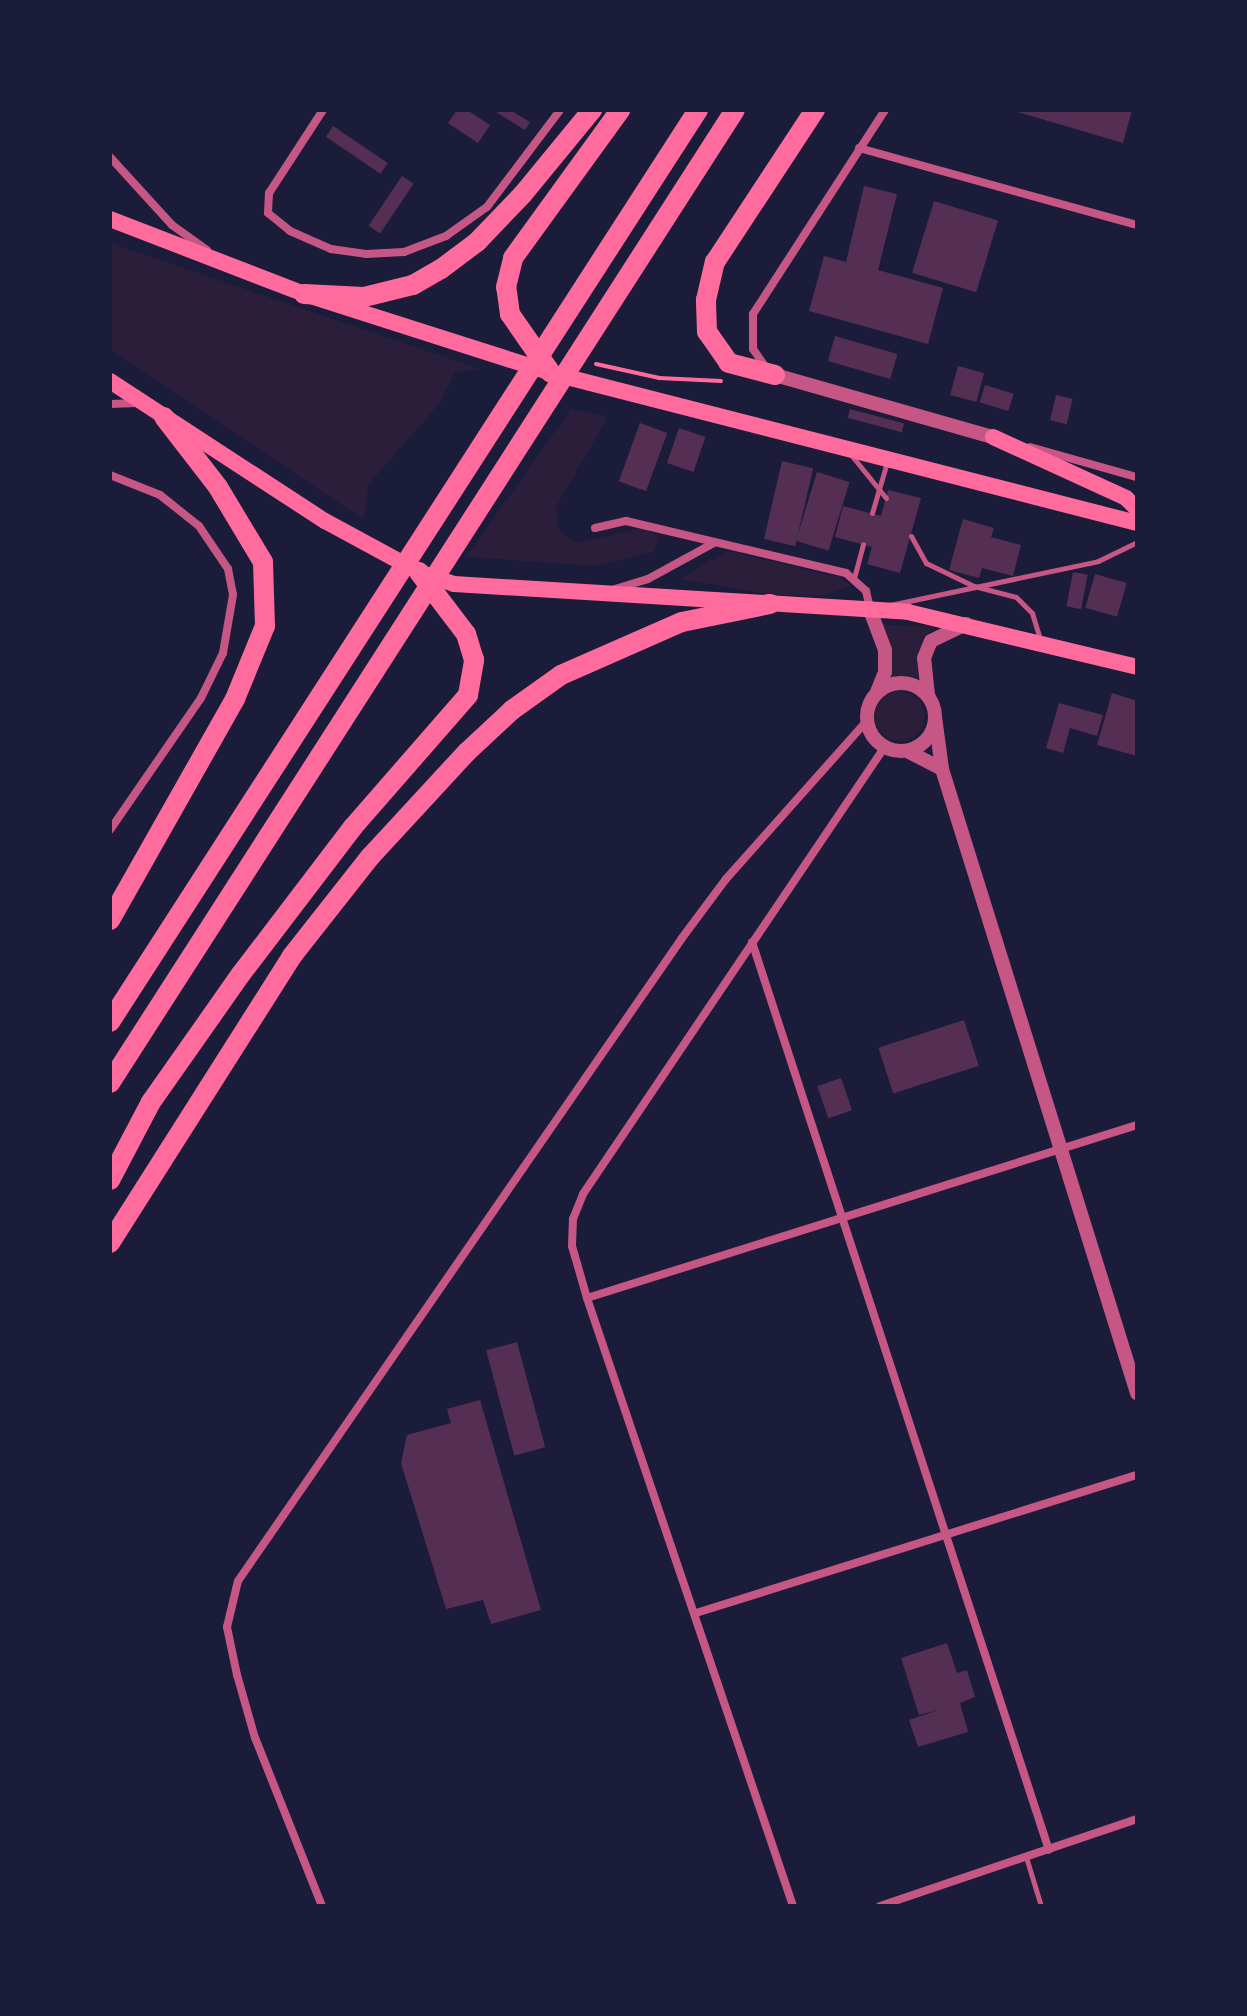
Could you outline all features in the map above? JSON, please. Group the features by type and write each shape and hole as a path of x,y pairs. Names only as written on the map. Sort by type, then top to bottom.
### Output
{"highway":[{"path":"304,294 364,297 413,285 441,269 477,242 523,194 592,110"},
{"path":"551,373 510,314 506,287 513,258 620,110"},
{"path":"110,1022 368,626 508,399 698,110"},
{"path":"110,1086 735,110"},
{"path":"775,375 729,363 707,332 706,300 715,262 815,110"},
{"path":"110,920 235,699 265,626 263,562 218,487 164,417"},
{"path":"110,1180 151,1102 241,974 353,827 468,695 474,660 466,634 419,572"},
{"path":"110,1243 292,956 370,857 467,752 512,710 574,669 682,622 770,604"}],"main road":[{"path":"110,219 304,294 551,373 1137,523"},
{"path":"110,381 325,521 419,572 486,589 870,610 970,623 1137,667"},
{"path":"993,437 1126,498 1137,509"}],"street":[{"path":"323,110 265,203 268,213 290,231 331,249 366,254 404,252 446,236 487,207 560,110"},
{"path":"885,110 753,314 753,349 775,375 1137,477"},
{"path":"859,148 1137,225"},
{"path":"110,157 172,225 227,265"},
{"path":"110,404 142,402"},
{"path":"110,475 160,495 199,526 228,569 233,595 223,653 201,698 110,830"},
{"path":"322,1906 255,1738 237,1675 227,1627 238,1581 682,938 726,879 866,722 885,672 885,650 866,591 854,578 626,521 595,528"},
{"path":"599,594 648,579 715,543"},
{"path":"970,623 931,641 924,658 942,769 1137,1393"},
{"path":"877,692 907,683 928,695"},
{"path":"907,751 927,739 935,717"},
{"path":"866,722 884,748 907,751 942,769"},
{"path":"793,1906 587,1298 572,1246 573,1219 583,1194 884,748"},
{"path":"752,942 942,1532 1049,1850"},
{"path":"587,1298 840,1215 1137,1125"},
{"path":"696,1613 942,1532 1137,1475"},
{"path":"880,1906 1137,1819"}],"lane":[{"path":"846,450 880,487 886,498"},
{"path":"872,513 887,461"},
{"path":"911,536 926,563 974,586 1016,597 1032,613 1041,640"},
{"path":"870,610 1098,561 1137,542"},
{"path":"854,578 863,544"},
{"path":"1026,1857 1041,1906"}],"path":[{"path":"589,365 601,363 700,383 730,380"}],"shaded area":[{"path":"110,242 480,369 455,372 439,404 368,485 364,520 110,349"},
{"path":"571,409 608,417 556,507 559,531 576,543 643,528 659,537 654,552 593,566 466,557"},
{"path":"727,551 839,577 851,586 821,596 775,595 679,579"},
{"path":"878,624 934,627 922,639 918,684 887,682"},
{"path":"900,691 917,699 925,716 917,733 900,741 883,733 875,716 883,699"}],"building":[{"path":"457,110 467,110 490,125 478,143 448,123"},
{"path":"493,110 510,110 530,122 525,130"},
{"path":"1011,110 1132,110 1123,143"},
{"path":"333,126 388,163 380,174 326,137"},
{"path":"402,176 414,184 380,234 368,226"},
{"path":"864,186 897,194 878,270 943,288 928,344 809,311 824,256 846,262"},
{"path":"934,201 998,221 976,292 912,273"},
{"path":"835,336 897,354 890,379 828,361"},
{"path":"958,366 984,373 976,402 950,395"},
{"path":"985,385 1014,394 1008,411 980,402"},
{"path":"1056,395 1073,399 1067,424 1050,420"},
{"path":"850,409 904,423 902,432 848,418"},
{"path":"640,423 667,433 646,491 619,481"},
{"path":"679,428 705,437 693,472 667,463"},
{"path":"782,461 813,468 795,546 764,539"},
{"path":"817,472 850,482 828,551 796,541"},
{"path":"888,490 921,498 900,573 867,564 872,547 835,537 843,506 881,516"},
{"path":"963,519 994,528 991,537 1021,545 1013,576 982,568 979,578 949,570"},
{"path":"1073,572 1088,575 1081,609 1066,606"},
{"path":"1095,574 1127,583 1117,617 1085,608"},
{"path":"1112,693 1137,701 1137,756 1097,745"},
{"path":"1059,703 1103,715 1097,736 1070,728 1063,753 1046,748"},
{"path":"964,1020 979,1066 893,1093 878,1048"},
{"path":"841,1078 852,1110 828,1118 817,1086"},
{"path":"517,1342 545,1447 514,1456 486,1350"},
{"path":"480,1400 541,1610 491,1624 483,1600 446,1609 401,1463 407,1435 451,1423 447,1409"},
{"path":"947,1643 957,1673 967,1670 975,1697 960,1703 968,1732 918,1747 909,1720 941,1709 919,1715 901,1658"}]}
